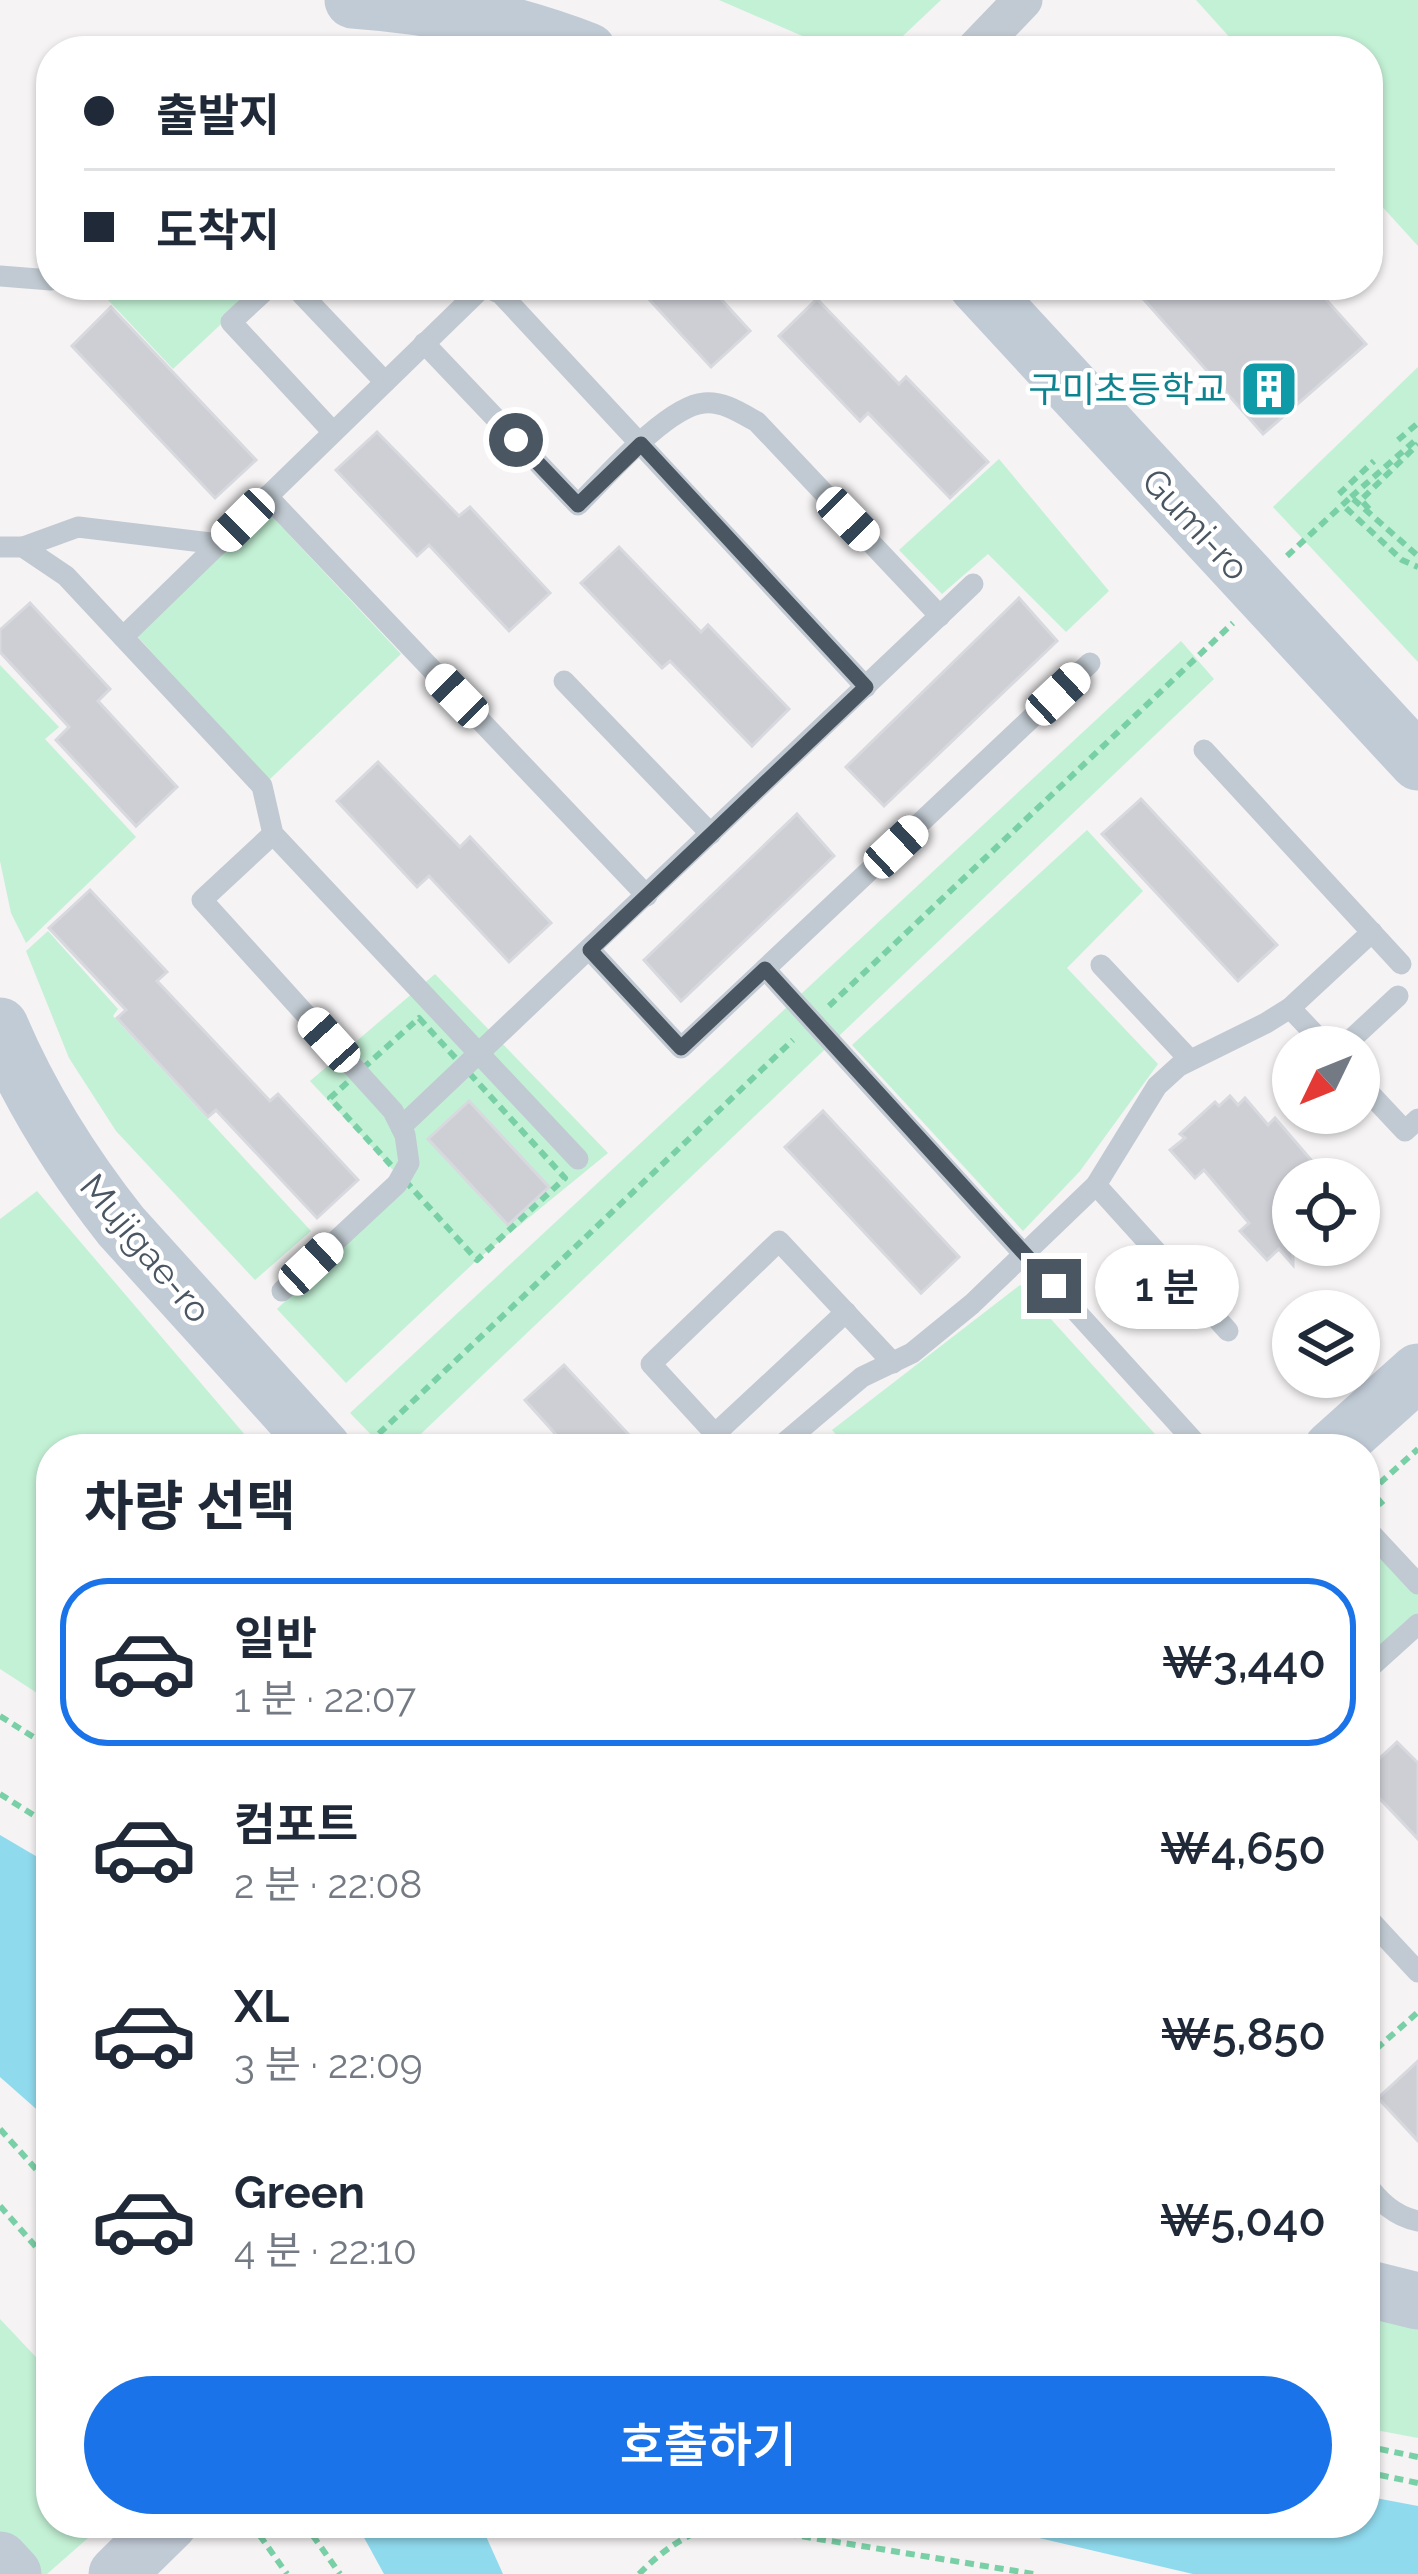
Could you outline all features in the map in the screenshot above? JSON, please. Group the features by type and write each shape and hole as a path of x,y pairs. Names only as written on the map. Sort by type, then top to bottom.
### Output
{"street":[{"path":"353,0 464,12 550,36"},
{"path":"988,36 1022,0"},
{"name":"Gumi-ro","path":"990,300 1418,762"},
{"name":"Mujigae-ro","path":"0,1027 62,1146 93,1190 309,1434"},
{"path":"1349,1434 1418,1372"},
{"path":"1380,2292 1418,2301"},
{"path":"117,2574 154,2538"},
{"path":"0,2560 13,2574"}],"lane":[{"path":"0,276 36,279"},
{"path":"255,300 231,322 333,432"},
{"path":"307,300 385,382"},
{"path":"123,637 470,300"},
{"path":"507,300 866,687"},
{"path":"424,344 578,505 681,409 706,402 734,408 757,422 940,616"},
{"path":"267,496 647,896"},
{"path":"12,547 79,527 219,544"},
{"path":"12,547 66,576 262,786 273,834 578,1159"},
{"path":"401,1127 973,584"},
{"path":"590,950 681,1048 1090,663"},
{"path":"564,681 711,834"},
{"path":"1204,750 1401,964"},
{"path":"273,834 202,900 393,1111 405,1135 410,1163 398,1184 283,1291"},
{"path":"795,1434 862,1377 932,1340 1096,1185 1157,1086 1179,1066 1266,1024 1372,932"},
{"path":"1101,965 1190,1060"},
{"path":"765,969 1188,1434"},
{"path":"1366,1026 1398,996"},
{"path":"1290,1007 1308,1026"},
{"path":"1380,1104 1405,1131 1418,1119"},
{"path":"1096,1185 1228,1331"},
{"path":"715,1434 651,1364 779,1241 893,1363"},
{"path":"730,1434 846,1312"},
{"path":"1380,1543 1418,1583"},
{"path":"1380,1658 1418,1624"},
{"path":"1380,1931 1418,1972"},
{"path":"1380,1939 1384,1935"},
{"path":"1380,2201 1403,2218 1418,2221"}],"path":[{"path":"1398,440 1418,423"},
{"path":"1280,563 1418,441"},
{"path":"1418,441 1361,500 1381,524 1418,552"},
{"path":"1339,494 1374,461"},
{"path":"1351,497 1418,552"},
{"path":"1346,508 1402,560 1418,567"},
{"path":"419,1018 565,1178 477,1260 330,1098 419,1018"},
{"path":"378,1434 669,1157"},
{"path":"1380,1483 1418,1449"},
{"path":"1380,1501 1386,1508"},
{"path":"0,1716 36,1739"},
{"path":"0,1794 36,1817"},
{"path":"1380,2046 1418,2012"},
{"path":"0,2129 36,2169"},
{"path":"0,2206 36,2247"},
{"path":"1380,2449 1418,2457"},
{"path":"1380,2475 1418,2482"},
{"path":"262,2538 287,2574"},
{"path":"315,2538 340,2574"},
{"path":"640,2574 663,2550 684,2538"},
{"path":"812,2538 1034,2574"}],"green space":[{"path":"719,0 941,0 903,36 802,36"},
{"path":"1196,0 1418,0 1418,246 1383,208 1383,36 1228,36"},
{"path":"108,300 247,300 173,369"},
{"path":"1418,367 1418,662 1273,507"},
{"path":"999,459 1109,591 1066,632 988,554 942,594 899,550"},
{"path":"266,510 401,654 269,780 135,634"},
{"path":"1181,641 1214,679 421,1434 370,1434 350,1413"},
{"path":"0,665 59,727 45,739 136,837 26,943 11,913 0,861"},
{"path":"1087,830 1143,891 1067,968 1158,1064 1080,1171 1023,1231 852,1045"},
{"path":"48,931 118,1009 113,1016 311,1231 255,1280 116,1131 69,1058 26,951"},
{"path":"435,974 608,1153 477,1260 346,1383 277,1309 407,1185 310,1081"},
{"path":"37,1191 244,1434 36,1434 36,1692 0,1669 0,1219"},
{"path":"1020,1285 1155,1434 836,1434 832,1430"},
{"path":"1380,1554 1418,1590 1418,1618 1380,1652"},
{"path":"1380,2309 1418,2317 1418,2438 1380,2431"},
{"path":"0,2319 36,2357 36,2538 88,2538 47,2574 8,2574 0,2568"}],"water":[{"path":"0,1835 36,1856 36,2109 0,2077"},
{"path":"1380,2499 1418,2506 1418,2574 1193,2574 1039,2538 1380,2538"},
{"path":"364,2538 487,2538 503,2574 384,2574"}],"building":[{"path":"650,300 722,300 750,331 711,367"},
{"path":"818,300 899,384 906,377 988,462 950,498 868,413 860,421 779,336"},
{"name":"구미초등학교","path":"1144,300 1326,300 1366,344 1263,434"},
{"path":"111,307 256,460 215,498 72,346"},
{"path":"377,432 459,516 470,507 550,593 509,631 429,545 417,556 336,470"},
{"path":"619,547 701,632 708,625 789,709 752,746 670,661 662,668 581,583"},
{"path":"1019,598 1057,641 884,806 846,767"},
{"path":"30,603 110,689 98,701 177,787 136,826 56,740 69,727 0,652 0,630"},
{"path":"378,762 460,847 470,837 551,923 509,962 429,876 417,887 337,801"},
{"path":"1141,799 1277,945 1238,981 1102,834"},
{"path":"797,814 834,856 681,1001 644,960"},
{"path":"90,890 167,972 157,981 270,1101 278,1094 358,1180 317,1218 216,1110 208,1117 117,1018 126,1010 49,928"},
{"path":"1230,1096 1238,1105 1245,1098 1268,1125 1272,1121 1272,1134 1289,1134 1309,1158 1272,1158 1272,1255 1267,1260 1240,1231 1249,1223 1204,1170 1195,1178 1170,1150 1185,1138 1180,1134 1215,1102 1219,1106"},
{"path":"469,1101 549,1187 508,1225 428,1139"},
{"path":"823,1111 959,1257 921,1293 785,1147"},
{"path":"564,1365 628,1434 556,1434 525,1400"},
{"path":"1397,1742 1418,1763 1418,1839 1380,1799 1380,1758"},
{"path":"1418,2061 1418,2141 1380,2100"}],"place":[{"name":"구미초등학교","path":"1269,389"}],"route":[{"path":"516,440 578,505 641,444 866,687 590,950 681,1048 765,969 1054,1286"}]}
